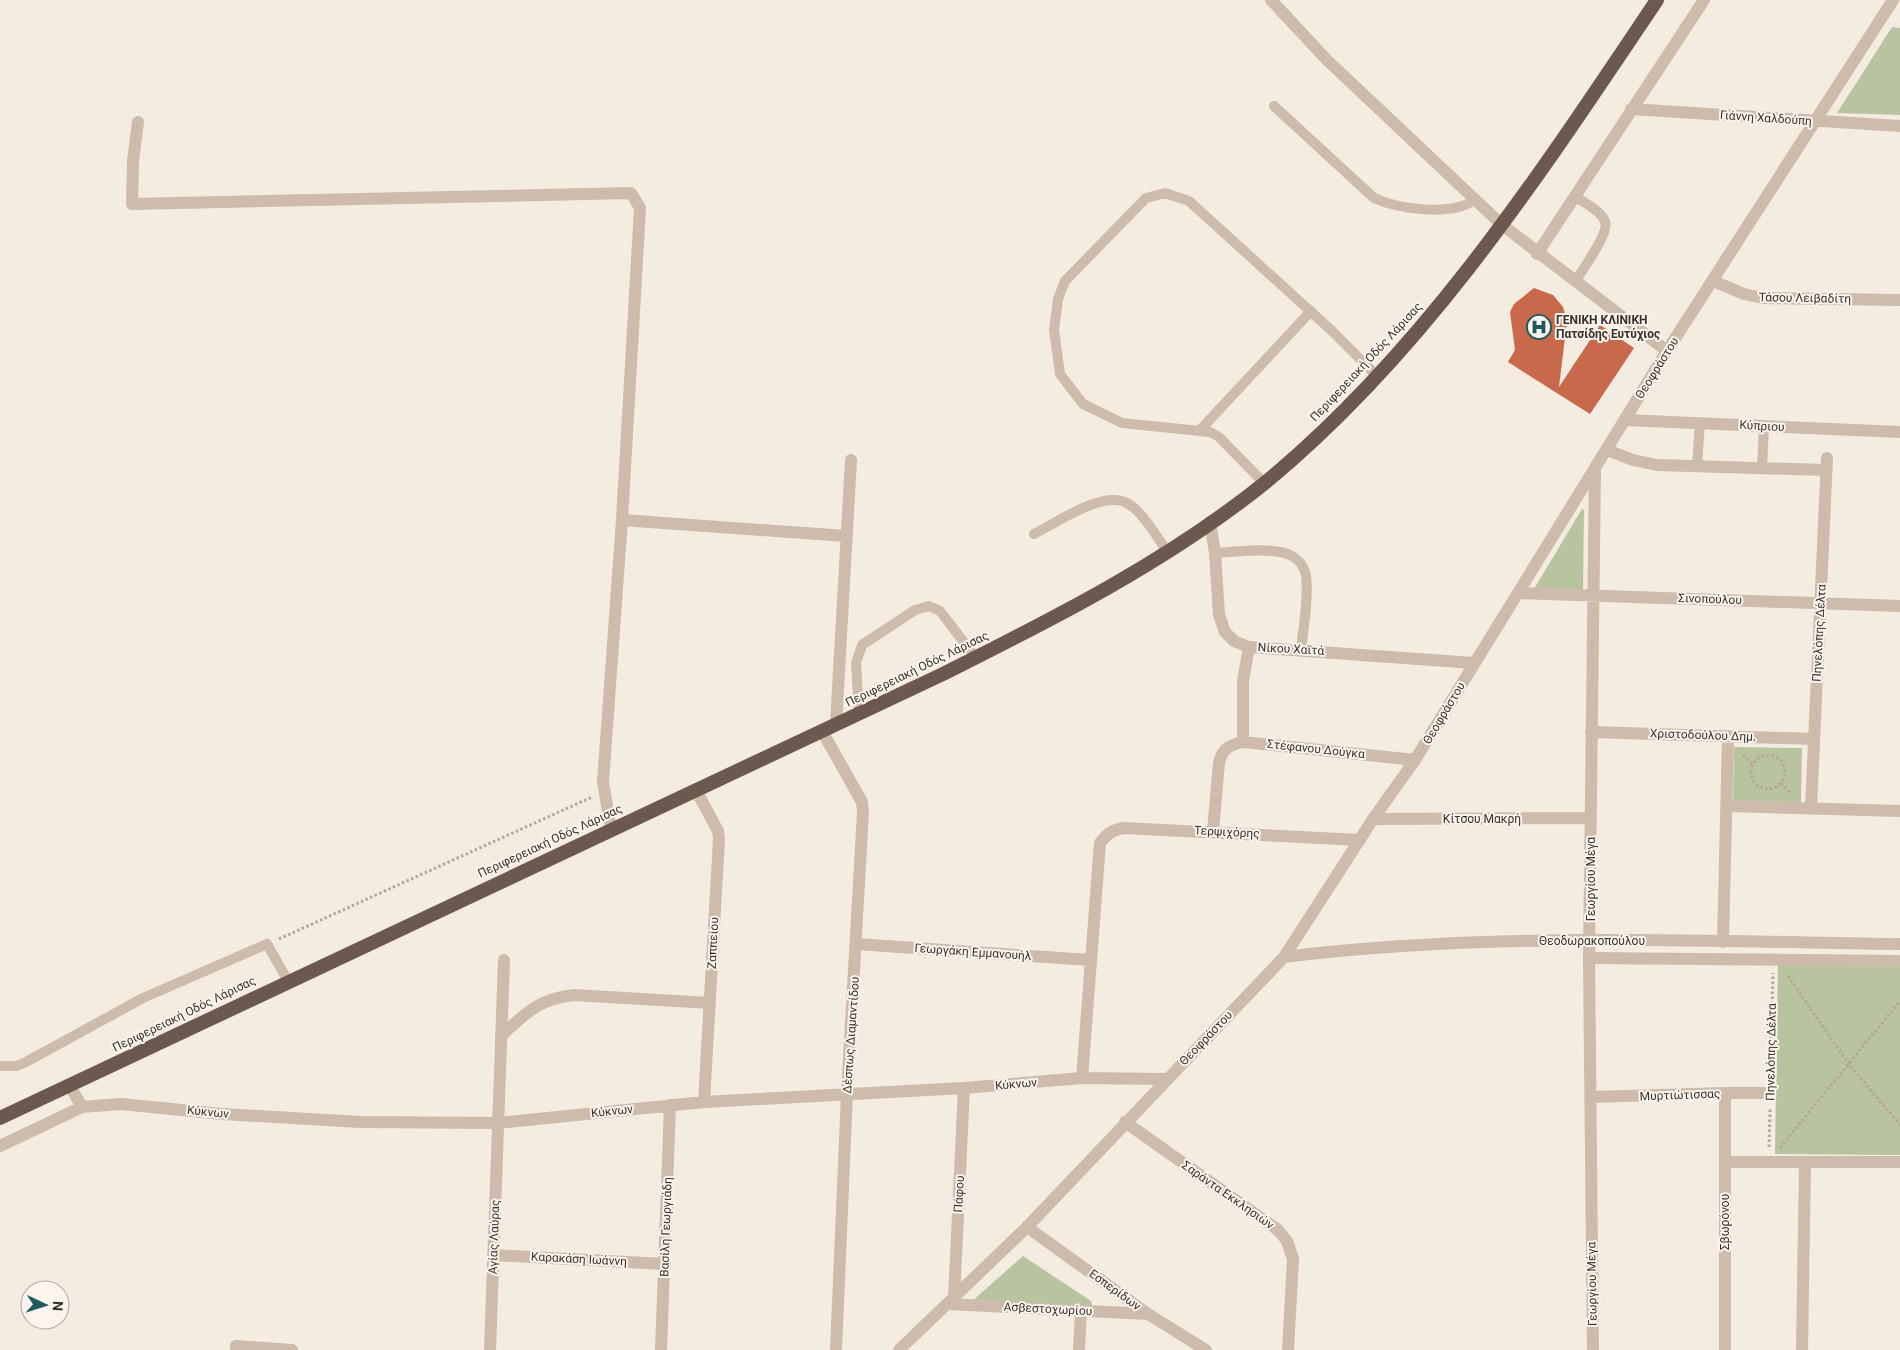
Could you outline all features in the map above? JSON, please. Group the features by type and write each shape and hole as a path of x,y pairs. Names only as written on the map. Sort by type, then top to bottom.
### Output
{"highway":[{"name":"Περιφερειακή Οδός Λάρισας","path":"0,1118 976,658 1066,612 1167,551 1210,522 1264,483 1317,437 1376,376 1431,314 1501,224 1657,0"}],"street":[{"path":"1271,0 1327,60 1501,224 1538,254 1667,350"},
{"path":"1538,254 1704,0"},
{"name":"Θεοφράστου","path":"899,1350 1027,1227 1284,957 1373,819 1415,760 1667,350 1893,0"},
{"name":"Γιάννη Χαλδούπη","path":"1631,109 1900,126"},
{"path":"138,122 133,161 132,204 631,193 640,208 604,791 611,830"},
{"name":"Τάσου Λειβαδίτη","path":"1713,281 1744,294 1764,298 1900,300"},
{"name":"Κύπριου","path":"1625,420 1900,432"},
{"path":"1607,450 1645,464 1762,468"},
{"path":"836,724 851,460"},
{"name":"Πηνελόπης Δέλτα","path":"1762,468 1826,464 1811,807"},
{"name":"Γεωργίου Μέγα","path":"1593,1350 1589,958 1595,468"},
{"path":"622,520 846,536"},
{"name":"Νίκου Χαϊτά","path":"1210,522 1215,553 1219,615 1225,632 1234,641 1248,647 1474,664"},
{"name":"Σινοπούλου","path":"1519,593 1900,606"},
{"path":"1213,831 1221,753 1229,746 1243,742 1243,681 1248,647"},
{"name":"Δέσπως Διαμαντίδου","path":"822,730 862,802 864,812 847,1093 836,1350"},
{"name":"Χριστοδούλου Δημ.","path":"1592,732 1814,739"},
{"path":"1723,942 1728,736"},
{"name":"Στέφανου Δούγκα","path":"1243,742 1415,760"},
{"name":"Ζαππείου","path":"696,790 718,831 719,839 704,1102"},
{"path":"1727,806 1900,811"},
{"name":"Κίτσου Μακρή","path":"1373,819 1591,818"},
{"name":"Τερψιχόρης","path":"1090,960 1100,843 1106,835 1115,829 1213,831 1360,840"},
{"name":"Θεοδωρακοπούλου","path":"1284,957 1352,949 1425,944 1590,940 1900,944"},
{"name":"Γεωργάκη Εμμανουήλ","path":"856,944 1090,960"},
{"path":"1589,958 1900,961"},
{"name":"Αγίας Λαύρας","path":"490,1350 504,960"},
{"path":"1082,1078 1090,960"},
{"path":"501,1036 537,1005 554,997 574,995 710,1003"},
{"name":"Κύκνων","path":"82,1107 121,1104 222,1114 351,1121 498,1123 704,1102 964,1088 1082,1078 1166,1079"},
{"path":"0,1146 82,1107 70,1086"},
{"name":"Πάφου","path":"951,1301 964,1088"},
{"name":"Σβωρόνου","path":"1725,1093 1725,1350"},
{"name":"Μυρτιώτισσας","path":"1590,1097 1770,1093"},
{"name":"Βασίλη Γεωργιάδη","path":"661,1350 670,1105"},
{"name":"Σαράντα Εκκλησιών","path":"1125,1122 1278,1230 1287,1241 1292,1259 1288,1350"},
{"path":"1725,1162 1900,1162"},
{"path":"1802,1350 1806,1162"},
{"name":"Εσπερίδων","path":"1027,1227 1148,1314 1206,1350"},
{"name":"Καρακάση Ιωάννη","path":"493,1255 665,1264"},
{"name":"Ασβεστοχωρίου","path":"951,1301 1148,1314"},
{"path":"1079,1350 1081,1310"},
{"path":"236,1348 292,1350"}],"lane":[{"path":"1274,106 1374,198 1390,205 1405,208 1463,208 1475,199"},
{"path":"1264,483 1219,437 1201,429 1168,429 1122,423 1083,404 1060,374 1054,330 1058,299 1065,282 1146,198 1165,193 1189,201 1311,311 1376,376"},
{"path":"1575,196 1600,214 1606,222 1605,232 1575,282"},
{"path":"1201,429 1311,311"},
{"path":"1697,466 1700,423"},
{"path":"1762,468 1764,426"},
{"path":"1034,534 1096,502 1118,500 1135,509 1167,551"},
{"path":"1215,553 1282,552 1296,558 1304,569 1307,582 1301,650"},
{"path":"860,714 856,663 862,644 915,610 929,606 940,611 976,658"},
{"path":"0,1066 16,1066 26,1062 143,998 267,944 288,981"}],"path":[{"path":"1765,755 1774,756 1781,761 1784,768 1781,783 1772,789 1762,789 1753,782 1750,772 1752,764 1758,758 1765,755"},
{"path":"267,944 604,791"},
{"path":"1773,959 1778,962 1848,1063 1900,1125"},
{"name":"Πηνελόπης Δέλτα","path":"1769,1162 1773,959"},
{"path":"1769,1162 1900,1000"}],"green space":[{"path":"1892,27 1900,28 1900,115 1837,113"},
{"path":"1582,509 1584,510 1583,593 1534,589"},
{"path":"1734,747 1802,748 1801,803 1733,801"},
{"path":"1778,962 1900,964 1900,1155 1775,1154"},
{"path":"1023,1256 1091,1301 1093,1307 971,1302"}],"building":[{"path":"1534,288 1553,295 1563,307 1567,321 1559,387 1600,325 1634,348 1590,414 1508,362 1515,350 1510,312 1514,304"}],"place":[{"name":"ΓΕΝΙΚΗ ΚΛΙΝΙΚΗ Πατσίδης Ευτύχιος","path":"1539,327"}]}
